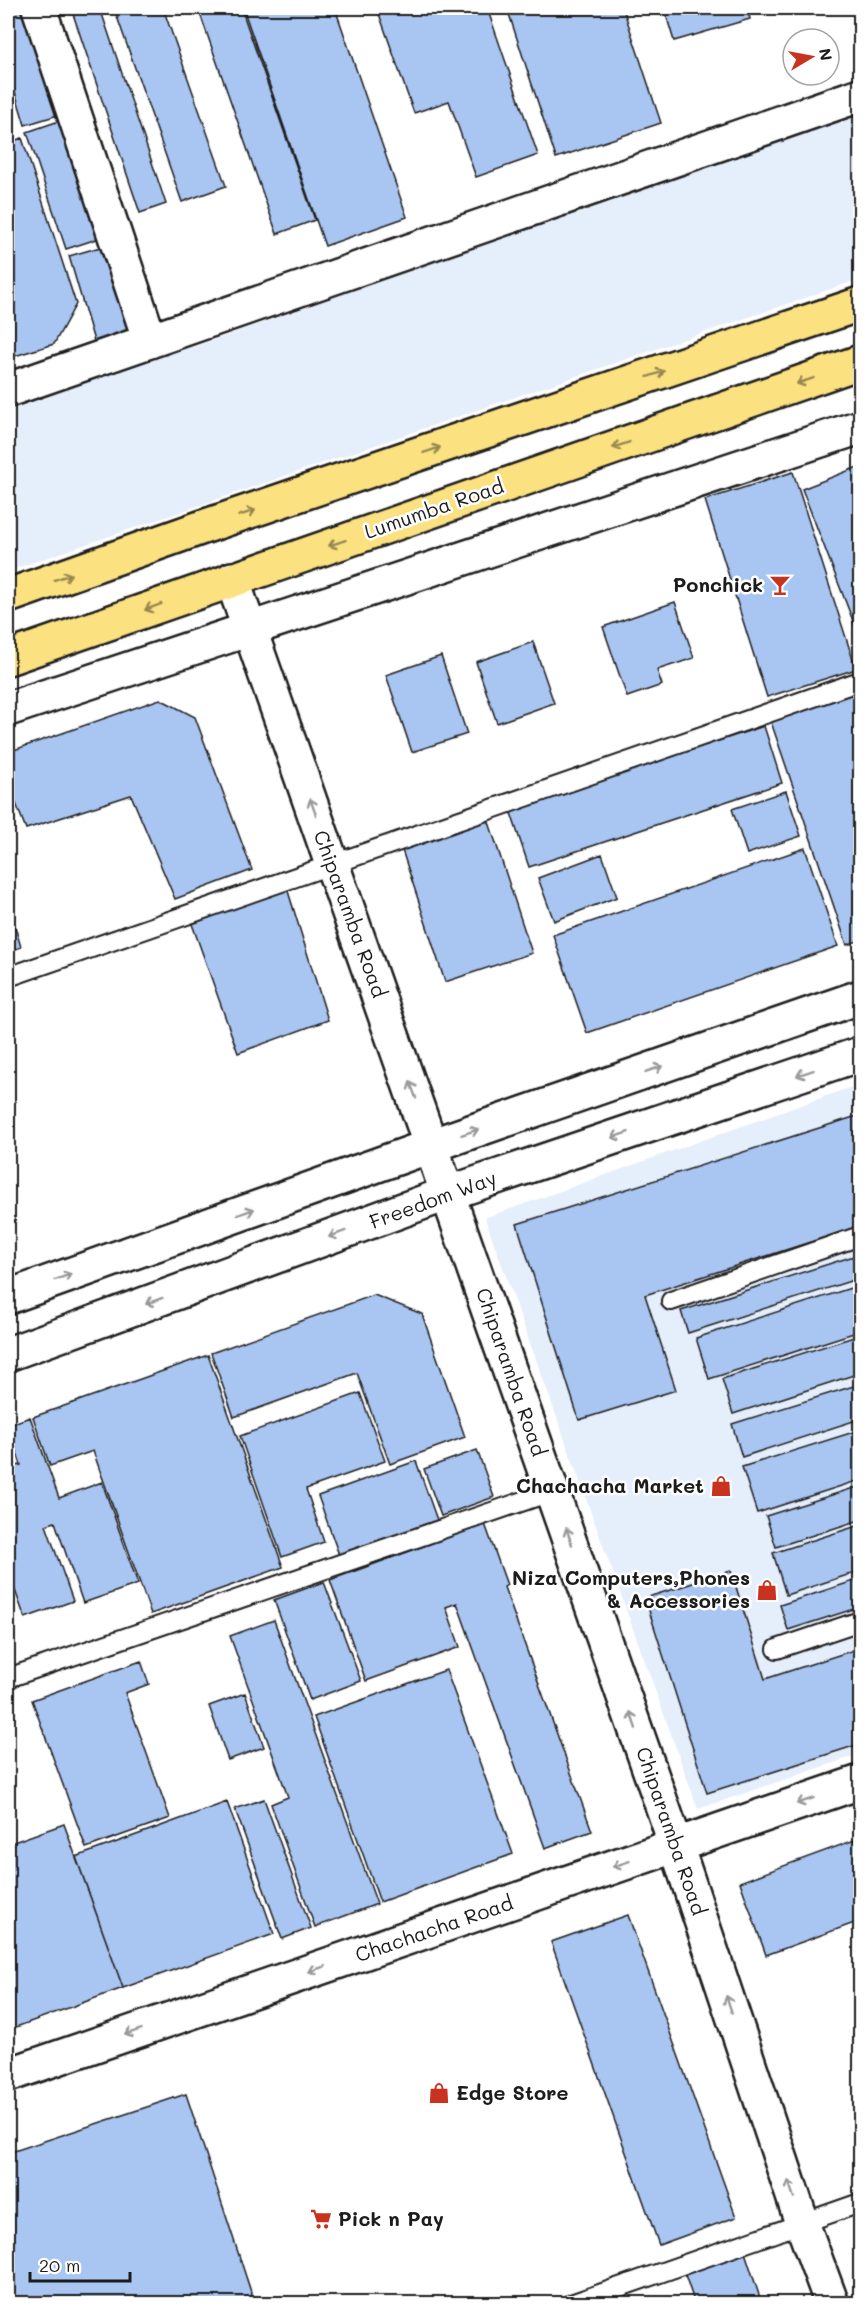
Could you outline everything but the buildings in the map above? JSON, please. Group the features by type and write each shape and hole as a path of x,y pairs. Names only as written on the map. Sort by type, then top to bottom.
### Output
{"main road":[{"path":"8,596 203,527 861,304"},
{"name":"Lumumba Road","path":"8,658 861,362"}],"street":[{"path":"39,8 150,341"},
{"path":"8,390 861,94"},
{"path":"8,709 861,427"},
{"name":"Chiparamba Road","path":"232,579 553,1491 676,1845 802,2223 832,2304"},
{"path":"8,1297 432,1145 861,997"},
{"name":"Freedom Way","path":"8,1354 449,1193 861,1054"},
{"name":"Chachacha Road","path":"8,2075 861,1782"}],"lane":[{"path":"8,977 861,681"},
{"path":"671,1301 861,1236"},
{"path":"8,1678 553,1491"},
{"path":"777,1649 861,1621"},
{"path":"571,2304 861,2203"}],"shaded area":[{"path":"860,111 860,279 8,571 8,400 118,362 197,346"},
{"name":"Chachacha Market","path":"860,1084 860,1754 698,1809 485,1218"}],"place":[{"name":"Ponchick","path":"780,585"},
{"name":"Chachacha Market","path":"721,1486"},
{"name":"Niza Computers,Phones & Accessories","path":"767,1590"},
{"name":"Edge Store","path":"439,2093"},
{"name":"Pick n Pay","path":"321,2219"}]}
